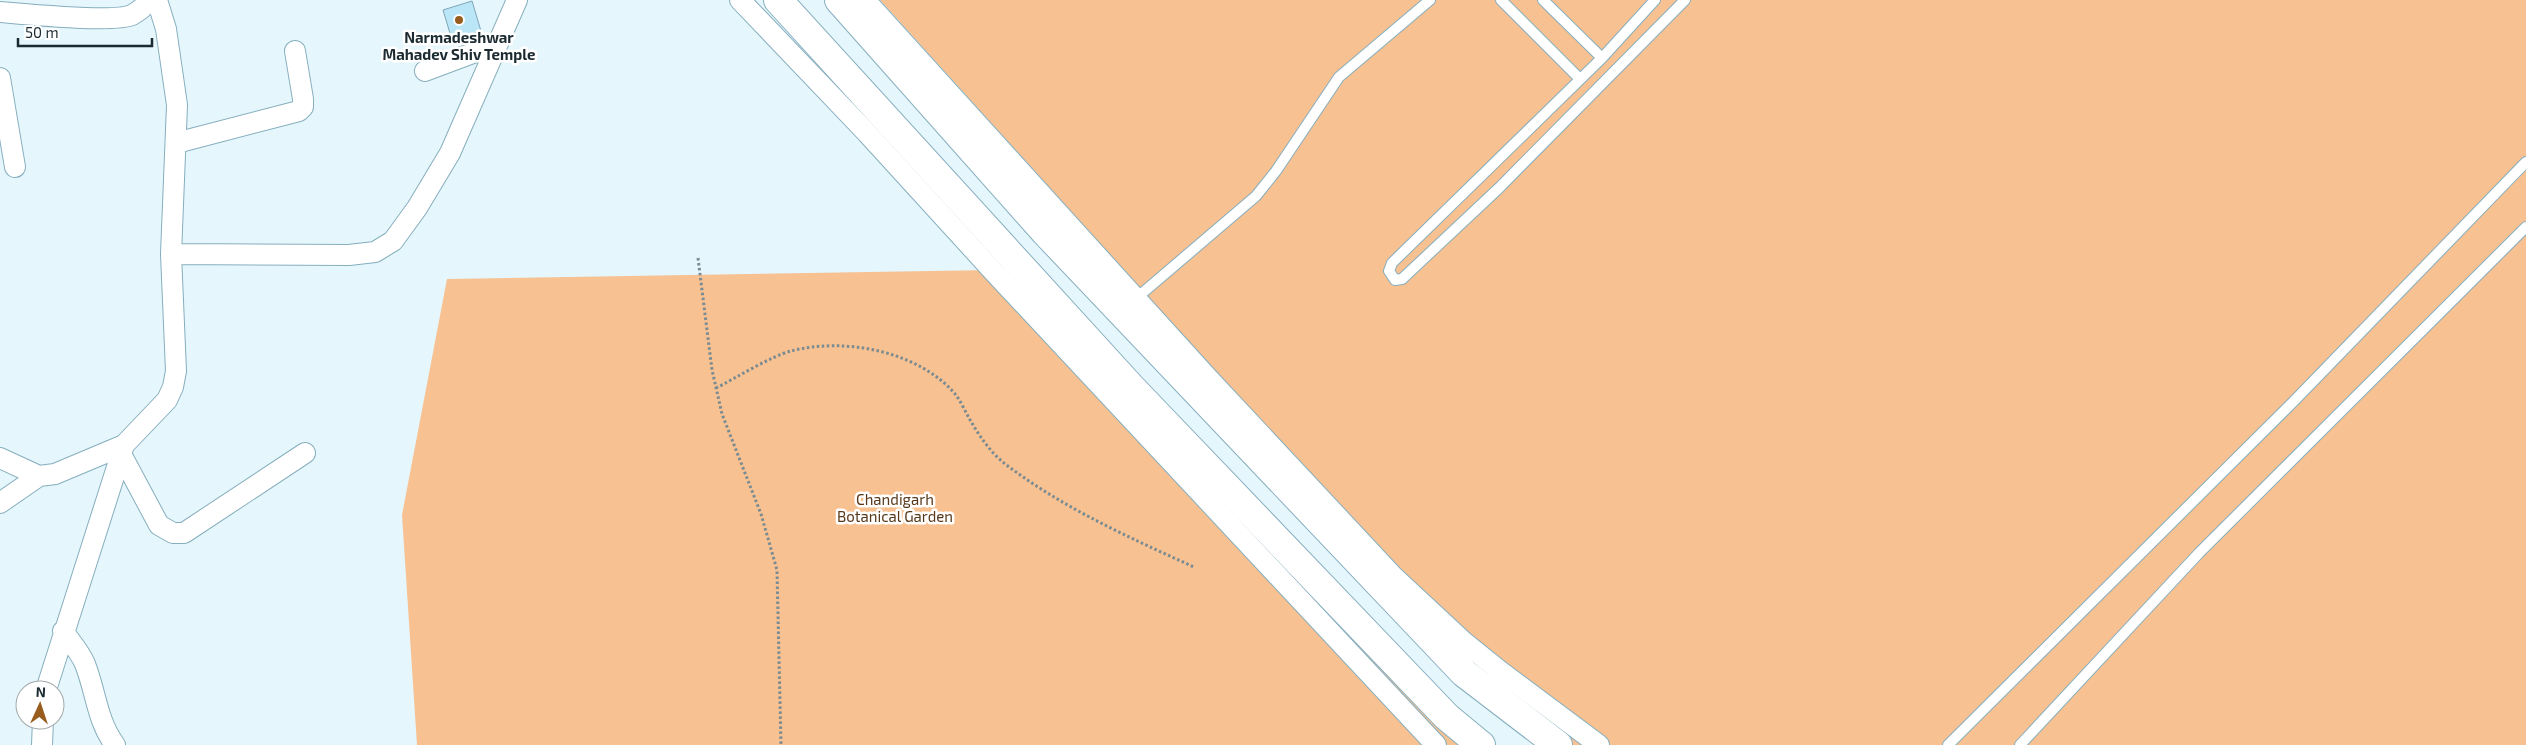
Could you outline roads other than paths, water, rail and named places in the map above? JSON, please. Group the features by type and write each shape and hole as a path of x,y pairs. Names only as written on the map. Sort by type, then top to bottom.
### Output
{"main road":[{"path":"778,0 1131,387 1447,717 1481,745"},
{"path":"839,0 1045,232 1129,305 1464,673 1558,745"}],"street":[{"path":"0,12 112,18 131,16 150,0"},
{"path":"49,680 122,450 167,400 173,386 176,363 171,254 177,105 166,29 157,0"},
{"path":"171,254 349,255 375,252 393,241 417,208 450,153 517,0"},
{"path":"740,0 867,133 992,270 1436,745"},
{"path":"866,0 1129,305 1393,576 1464,642 1599,745"},
{"path":"425,71 497,44"},
{"path":"176,143 300,111 303,107 304,99 295,51"},
{"path":"0,78 15,167"},
{"path":"122,450 159,525 173,533 184,533 304,453"},
{"path":"0,503 39,476 55,474 122,450"},
{"path":"0,458 39,476"},
{"path":"63,631 79,652 86,666 101,722 115,745"},
{"path":"42,745 43,730"}],"lane":[{"path":"1129,305 1256,196 1276,171 1339,77 1430,0"},
{"path":"1501,0 1579,78"},
{"path":"1543,0 1602,58"},
{"path":"1655,0 1602,58 1579,78 1392,263 1389,271 1392,278 1395,280 1402,279 1472,213 1685,0"},
{"path":"1948,745 2295,400 2526,162"},
{"path":"2020,745 2199,553 2526,226"}],"place":[{"name":"Narmadeshwar Mahadev Shiv Temple","path":"459,20"}],"park label":[{"name":"Chandigarh Botanical Garden","path":"895,508"}]}
